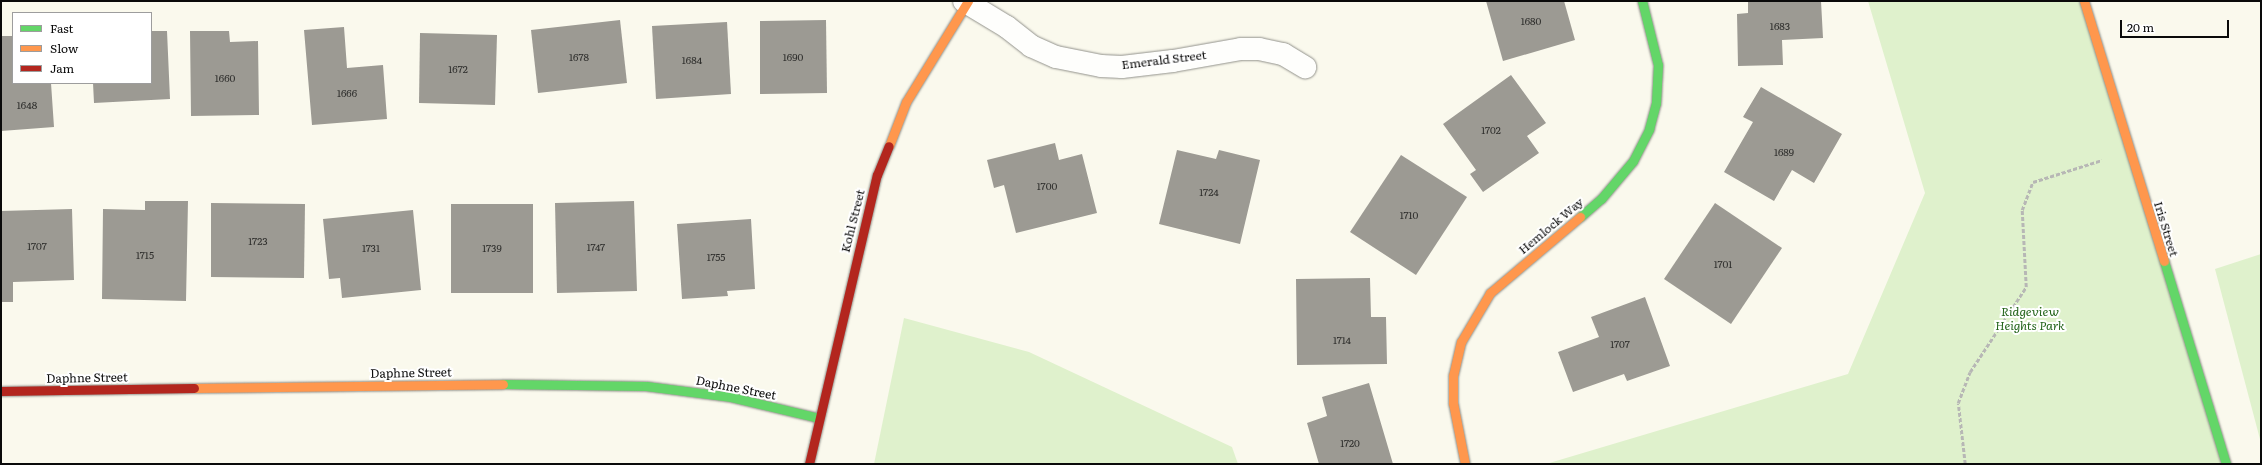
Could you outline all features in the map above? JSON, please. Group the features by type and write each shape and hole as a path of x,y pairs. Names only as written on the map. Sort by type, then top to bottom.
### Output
{"street":[{"name":"Hemlock Way","path":"1465,464 1453,403 1453,376 1461,342 1478,310 1490,293 1601,199 1633,162 1649,129 1656,103 1658,65 1655,44 1642,1"},
{"name":"Iris Street","path":"2084,1 2226,464"},
{"name":"Emerald Street","path":"966,2 1031,46 1056,57 1101,66 1122,67 1173,61 1241,49 1259,49 1283,54 1305,67"},
{"name":"Kohl Street","path":"808,464 877,175 906,102 966,2"},
{"name":"Daphne Street","path":"1,391 542,383 646,386 731,398 818,418"}],"path":[{"path":"1965,464 1958,403 1970,372 2026,287 2022,210 2033,182 2130,151"}],"green space":[{"name":"Ridgeview Heights Park","path":"1868,1 2084,1 2226,464 1546,464 1848,374 1925,193"},
{"path":"2261,254 2261,443 2215,269"},
{"path":"904,318 1029,352 1232,447 1238,464 874,464"}],"building":[{"path":"1486,1 1564,1 1575,40 1503,61"},
{"path":"1748,1 1821,1 1823,38 1782,40 1783,65 1738,66 1737,14 1748,13"},
{"path":"620,20 627,83 538,93 531,30"},
{"path":"826,20 827,93 760,94 760,21"},
{"path":"727,22 731,94 656,99 652,26"},
{"path":"344,27 347,68 383,65 387,119 312,125 304,30"},
{"path":"152,31 167,31 170,99 94,103 93,84 152,84"},
{"path":"190,31 229,31 230,42 258,41 259,115 191,116"},
{"path":"420,33 497,35 495,105 419,103"},
{"path":"1,36 12,36 12,84 51,84 54,127 1,131"},
{"path":"1511,75 1546,123 1527,136 1539,153 1483,192 1470,174 1476,170 1443,124"},
{"path":"1761,87 1842,134 1814,183 1792,170 1774,201 1724,172 1753,122 1743,117"},
{"path":"1055,143 1059,160 1082,154 1097,213 1016,233 1004,185 994,188 987,160"},
{"path":"1177,150 1216,159 1219,150 1260,160 1240,244 1159,224"},
{"path":"1401,155 1467,197 1416,275 1350,232"},
{"path":"145,201 188,201 186,301 102,299 103,209 145,210"},
{"path":"634,201 637,291 557,293 555,203"},
{"path":"211,203 305,204 304,278 211,277"},
{"path":"1715,203 1782,248 1731,324 1664,279"},
{"path":"451,204 533,204 533,293 451,293"},
{"path":"72,209 74,280 13,282 13,302 1,302 1,211"},
{"path":"413,210 421,290 342,298 340,278 329,279 323,219"},
{"path":"751,219 755,289 727,291 728,296 682,299 677,224"},
{"path":"1370,278 1371,317 1386,317 1387,364 1297,365 1296,279"},
{"path":"1645,297 1670,366 1627,381 1624,374 1573,392 1558,352 1599,337 1591,317"},
{"path":"1369,383 1393,464 1319,464 1307,423 1327,416 1322,397"}],"traffic: fast":[{"path":"1580,217 1601,199 1633,161 1649,129 1656,103 1658,65 1642,1"},
{"path":"2164,261 2226,464"},
{"path":"503,384 646,386 731,397 819,418"}],"traffic: slow":[{"path":"889,146 906,102 968,1"},
{"path":"2084,1 2164,261"},
{"path":"1465,464 1453,403 1453,376 1461,342 1490,293 1580,217"},
{"path":"194,388 503,384"}],"traffic: jam":[{"path":"809,464 877,175 889,146"},
{"path":"1,391 194,388"}]}
